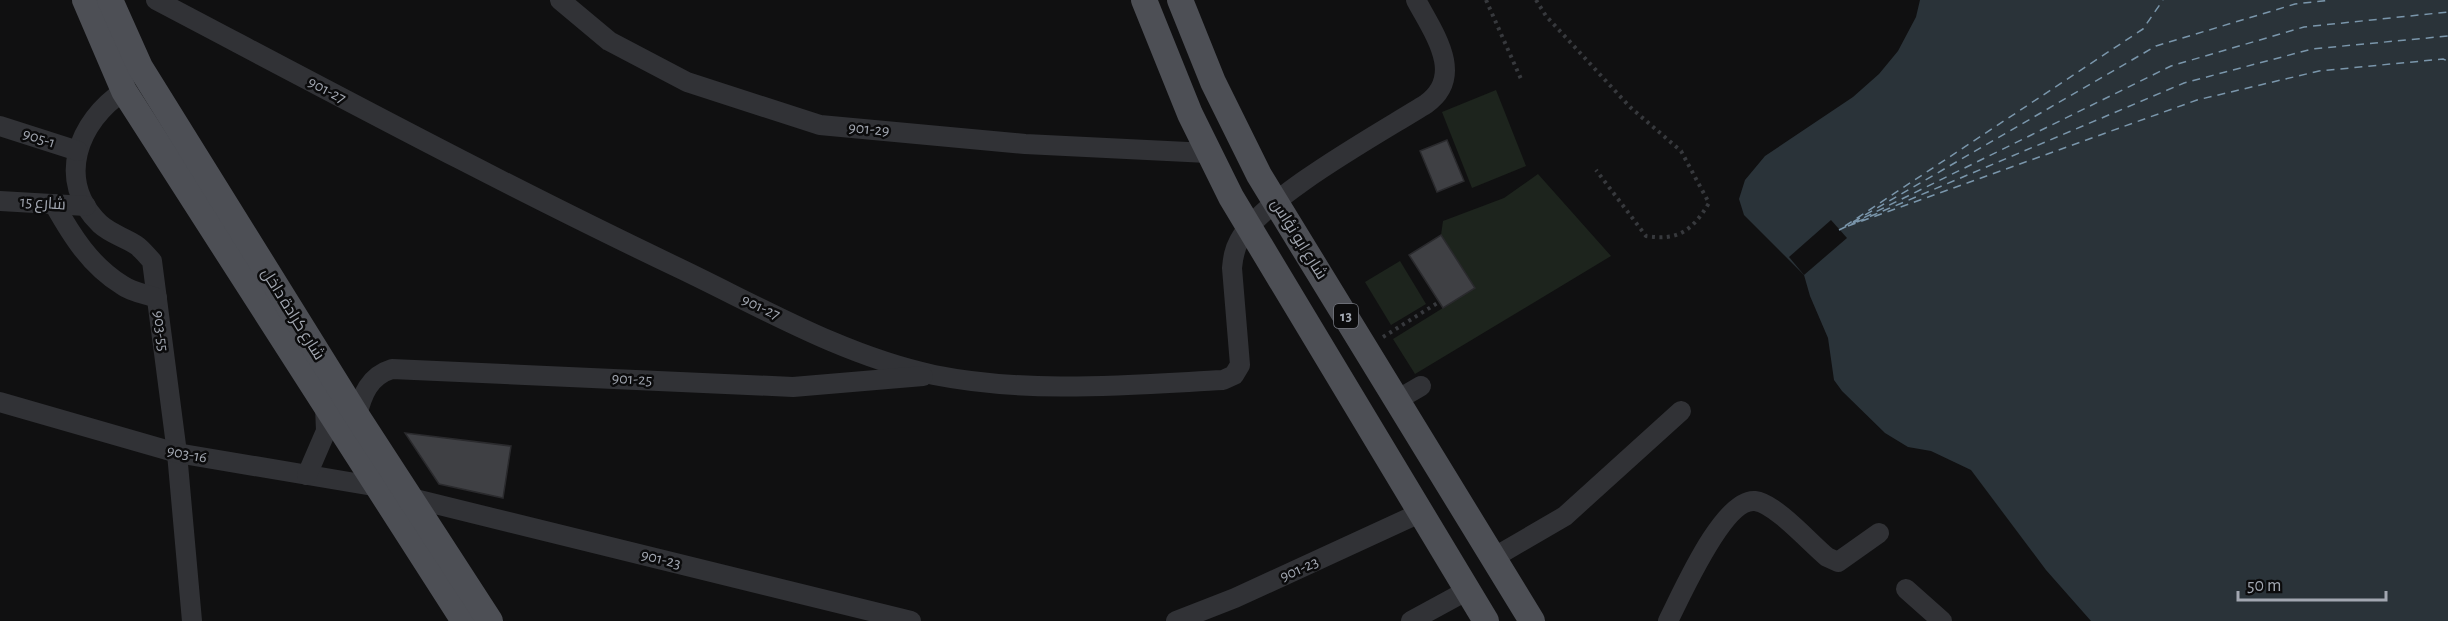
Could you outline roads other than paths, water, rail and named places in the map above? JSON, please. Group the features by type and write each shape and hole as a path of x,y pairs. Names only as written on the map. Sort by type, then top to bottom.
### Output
{"main road":[{"name":"شارع كرادة داخل","path":"85,0 124,91 464,621"},
{"name":"شارع كرادة داخل","path":"110,0 140,68 357,416 490,621"},
{"name":"13","path":"1144,0 1208,153 1248,228 1486,621"},
{"name":"شارع ابو نؤاس","path":"1180,0 1235,129 1275,202 1532,621"}],"street":[{"name":"901-27","path":"156,0 538,201 857,352 934,375 1017,385 1101,387 1224,380 1234,375 1240,365 1232,268 1234,253 1248,228 1275,202 1426,104 1441,90 1446,71 1444,57 1416,0"},
{"name":"901-29","path":"560,0 609,41 687,82 820,125 1025,144 1208,153"},
{"name":"903-55","path":"124,91 98,111 85,129 78,151 77,179 86,206 99,223 116,236 135,244 152,261 177,453 192,621"},
{"name":"905-1","path":"0,126 78,151"},
{"name":"شارع 15","path":"0,201 86,206"},
{"path":"54,204 76,242 89,258 123,286 157,298"},
{"name":"901-25","path":"357,416 366,388 374,378 392,369 793,387 934,375"},
{"path":"1396,400 1421,386"},
{"path":"307,475 326,431 324,400"},
{"name":"903-16","path":"0,402 177,453 379,487"},
{"path":"1493,558 1565,516 1593,494 1681,411"},
{"name":"901-23","path":"411,498 911,621"},
{"path":"1668,621 1724,519 1746,502 1756,501 1772,509 1827,557 1838,562 1879,533"},
{"name":"901-23","path":"1176,621 1235,598 1420,513"},
{"path":"1906,589 1942,621"},
{"path":"1411,621 1468,590"}]}
